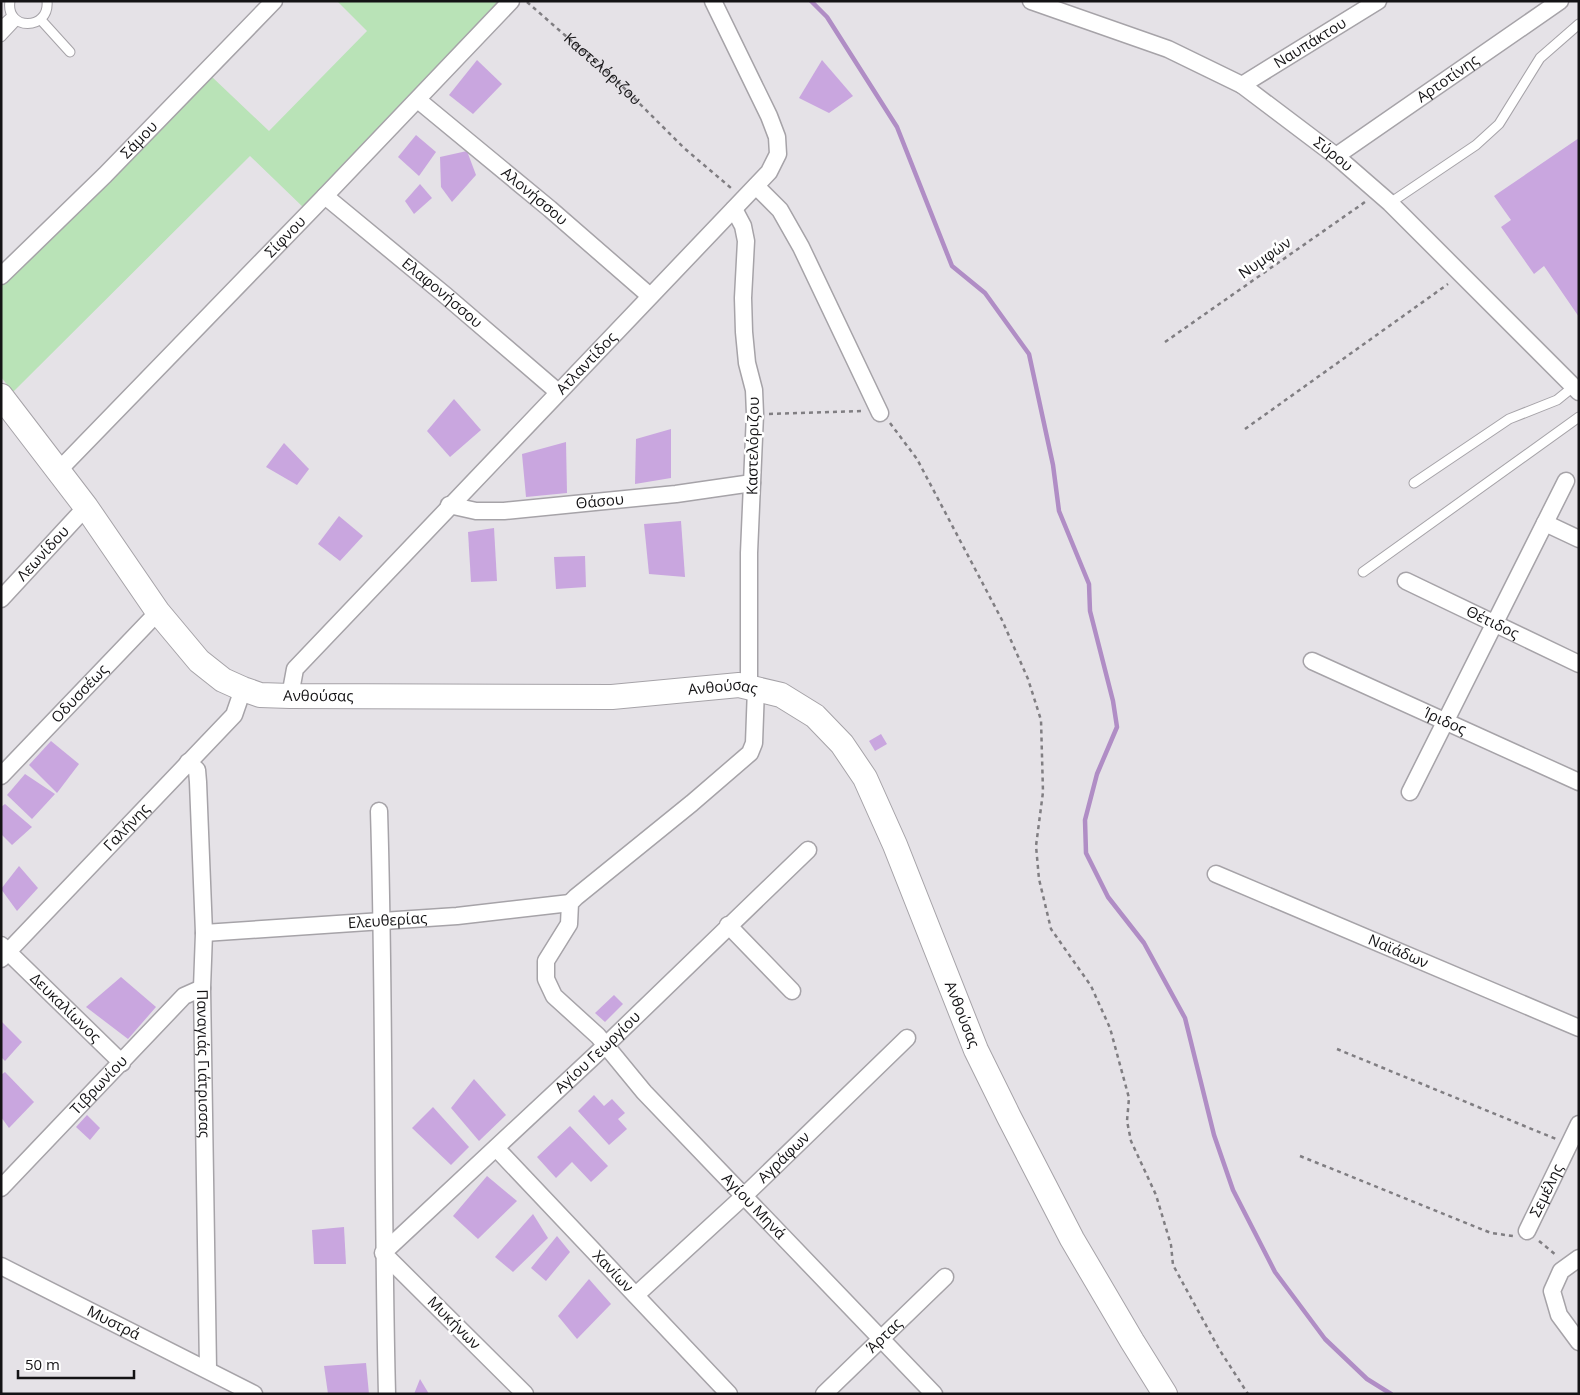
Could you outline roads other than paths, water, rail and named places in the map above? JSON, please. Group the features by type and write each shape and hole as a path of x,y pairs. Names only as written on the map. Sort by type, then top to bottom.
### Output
{"street":[{"name":"Σάμου","path":"1,276 105,175 274,1"},
{"name":"Σίφνου","path":"59,470 326,196 510,1"},
{"name":"Ατλαντίδος","path":"290,696 294,669 769,172 778,154 777,137 769,116 713,1"},
{"name":"Σύρου","path":"1032,1 1168,50 1242,85 1336,156 1384,198 1576,390"},
{"name":"Ναυπάκτου","path":"1242,85 1378,1"},
{"name":"Αρτοτίνης","path":"1336,156 1560,1"},
{"name":"Αλονήσσου","path":"418,100 550,209 650,296"},
{"path":"756,186 780,210 801,247 880,413"},
{"name":"Ελαφονήσσου","path":"326,196 446,295 558,392"},
{"name":"Καστελόριζου","path":"570,903 750,753 754,743 749,552 755,414 754,390 747,363 744,332 742,298 746,269 746,241 739,204"},
{"name":"Ανθούσας","path":"1,396 86,507 158,612 199,661 223,680 243,689 260,695 290,696 626,697 728,686 752,687 781,695 815,716 842,744 865,778 898,853 976,1050 1008,1117 1072,1239 1132,1342 1165,1394"},
{"path":"1410,792 1566,481"},
{"name":"Θάσου","path":"449,505 476,511 504,511 676,494 752,483"},
{"name":"Λεωνίδου","path":"1,599 86,507"},
{"path":"1545,523 1579,539"},
{"name":"Θέτιδος","path":"1406,581 1579,664"},
{"name":"Οδυσσέως","path":"1,776 158,612"},
{"name":"Ίριδος","path":"1312,661 1579,782"},
{"name":"Γαλήνης","path":"4,952 234,714 243,689"},
{"name":"Παναγιάς Γιάτρισσας","path":"188,762 197,770 204,933 202,988 208,1369"},
{"path":"379,811 382,920 383,1253 387,1394"},
{"name":"Αγίου Γεωργίου","path":"383,1253 606,1045 728,924 808,850"},
{"name":"Ναϊάδων","path":"1216,874 1579,1028"},
{"name":"Ελευθερίας","path":"204,933 457,916 570,903"},
{"name":"Αγίου Μηνά","path":"570,903 569,924 549,954 545,972 551,993 606,1045 630,1078 934,1394"},
{"path":"728,924 792,991"},
{"name":"Δευκαλίωνος","path":"4,952 122,1063"},
{"name":"Τιβρωνίου","path":"1,1188 184,996 202,988"},
{"name":"Αγράφων","path":"636,1294 744,1196 906,1038"},
{"name":"Σεμέλης","path":"1527,1231 1579,1124"},
{"name":"Χανίων","path":"496,1148 729,1394"},
{"name":"Μυκήνων","path":"383,1253 525,1394"},
{"path":"1573,1262 1561,1272 1552,1291 1559,1314 1579,1342"},
{"name":"Μυστρά","path":"1,1266 208,1369 254,1394"},
{"name":"Άρτας","path":"824,1394 945,1277"}],"lane":[{"path":"1,37 14,19 10,1"},
{"path":"1,26 14,19 32,25 40,20 46,12 47,1"},
{"path":"40,20 70,52"},
{"path":"1384,198 1476,145 1499,124 1540,58 1579,24"},
{"path":"1414,483 1509,418 1557,400 1576,390"},
{"path":"1363,572 1579,417"}],"waterway":[{"path":"811,1 827,17 897,127 952,266 985,293 1029,354 1053,465 1059,511 1089,584 1090,611 1113,701 1117,727 1097,774 1085,820 1086,853 1108,897 1144,943 1185,1018 1214,1135 1233,1190 1275,1272 1325,1339 1367,1379 1391,1394"}]}
